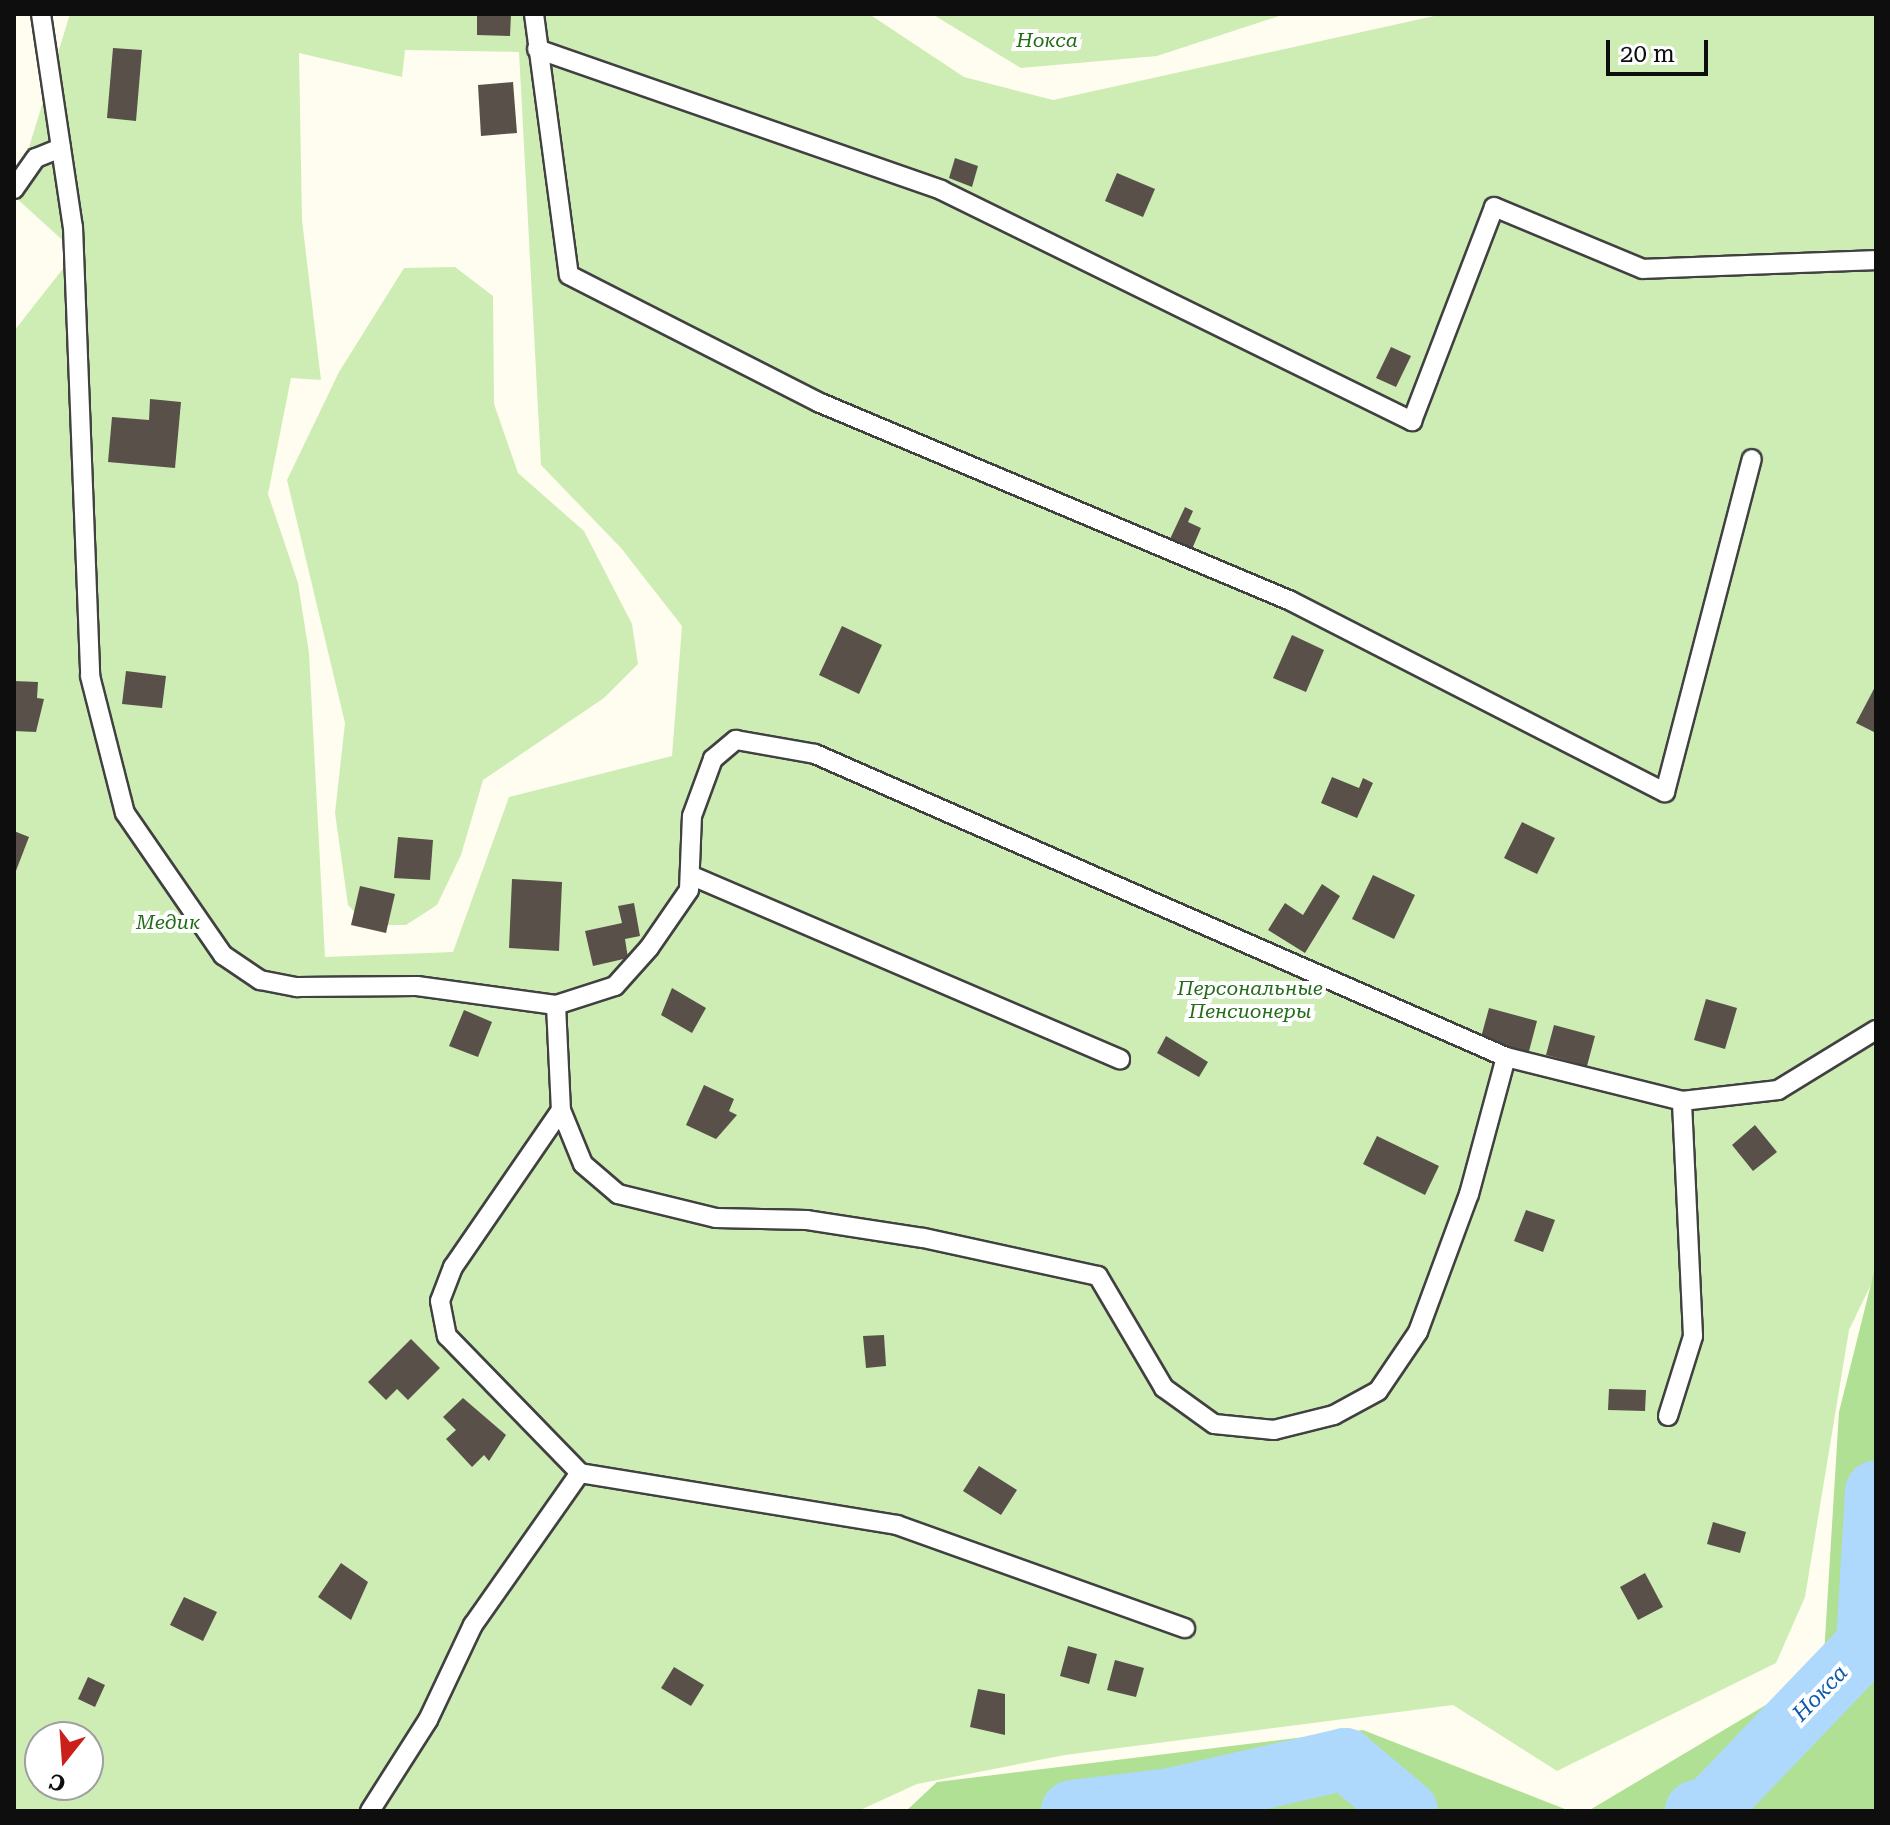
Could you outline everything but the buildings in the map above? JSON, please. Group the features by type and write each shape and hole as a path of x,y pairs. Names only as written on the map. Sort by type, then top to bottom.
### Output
{"lane":[{"path":"41,14 73,227 90,676 125,813 223,955 260,980 297,987 417,986 556,1005 615,986 689,890 692,816 713,759 736,740 815,754 1506,1057 1682,1101 1778,1090 1876,1030"},
{"path":"534,14 569,275 818,402 1291,601 1665,792 1752,459"},
{"path":"537,49 941,190 1412,421 1494,207 1643,269 1876,260"},
{"path":"14,189 36,158 61,148"},
{"path":"690,875 1120,1059"},
{"path":"556,1005 561,1110 583,1164 618,1194 716,1218 807,1220 923,1238 1098,1276 1164,1388 1214,1424 1274,1430 1334,1415 1378,1391 1418,1332 1469,1194 1506,1057"},
{"path":"1668,1416 1693,1336 1682,1101"},
{"path":"561,1110 453,1267 440,1301 447,1336 580,1473 897,1525 1185,1628"},
{"path":"370,1811 428,1720 473,1625 580,1473"}],"green space":[{"name":"Персональные Пенсионеры","path":"70,14 869,14 964,77 1053,100 1443,14 1876,14 1876,1274 1849,1330 1805,1597 1776,1663 1557,1771 1453,1705 1065,1755 917,1784 858,1811 14,1811 14,331 69,261 70,247 14,196","holes":["405,50 519,52 541,465 621,548 682,626 672,756 509,797 453,952 325,957 309,653 298,583 268,494 291,378 321,380 302,220 299,53 402,77"]},
{"name":"Нокса","path":"932,14 1285,14 1157,56 1021,68"},
{"path":"455,267 493,296 494,404 518,473 584,531 632,624 638,664 604,698 483,780 461,855 437,905 406,925 367,925 348,905 335,813 345,723 287,480 339,372 404,268"},
{"path":"1876,1264 1876,1811 1588,1811 1823,1671 1839,1412"},
{"path":"1363,1730 1570,1811 906,1811 937,1782"}],"waterway":[{"name":"Нокса","path":"1696,1811 1710,1808 1867,1644 1876,1491"},
{"name":"Нокса","path":"1072,1811 1171,1799 1345,1759 1407,1811"}],"park label":[{"name":"Медик","path":"168,922"}]}
